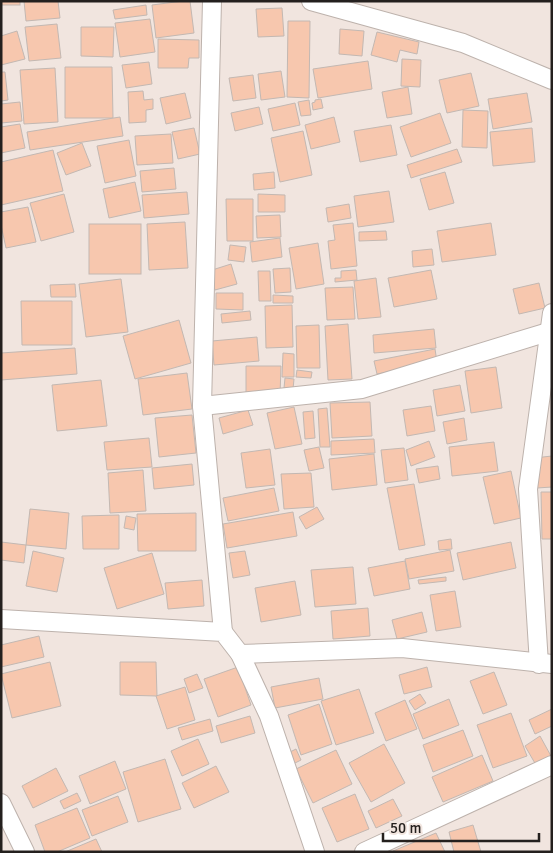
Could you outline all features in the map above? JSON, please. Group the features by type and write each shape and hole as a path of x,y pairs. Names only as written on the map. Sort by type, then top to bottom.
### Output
{"street":[{"path":"212,1 202,406 223,632 240,654 269,716 312,851"},
{"path":"312,1 463,43 552,80"},
{"path":"240,654 402,648 545,664 528,489 552,313"},
{"path":"202,406 362,389 548,332"},
{"path":"1,619 223,632"},
{"path":"364,852 552,765"},
{"path":"1,803 25,852"}],"building":[{"path":"1,1 20,1 20,5 1,5"},
{"path":"24,1 58,1 60,18 26,21"},
{"path":"190,1 194,33 156,38 152,5"},
{"path":"146,5 147,15 115,19 113,10"},
{"path":"282,8 284,36 258,37 256,9"},
{"path":"150,19 155,52 120,57 115,23"},
{"path":"288,21 310,21 309,98 287,97"},
{"path":"57,24 61,58 29,61 25,27"},
{"path":"81,27 114,27 113,57 81,56"},
{"path":"340,29 364,31 362,56 339,54"},
{"path":"17,31 25,59 1,65 1,36"},
{"path":"377,32 419,42 417,54 400,50 397,62 371,55"},
{"path":"158,39 199,40 199,58 189,58 188,68 158,68"},
{"path":"402,59 421,60 420,87 401,86"},
{"path":"368,61 372,89 318,98 313,69"},
{"path":"149,62 152,84 126,88 122,65"},
{"path":"65,67 112,67 113,118 65,118"},
{"path":"55,68 58,122 24,124 20,70"},
{"path":"281,71 285,97 261,100 258,74"},
{"path":"1,72 5,72 8,100 1,101"},
{"path":"471,73 479,106 447,113 439,80"},
{"path":"253,75 256,98 233,101 229,78"},
{"path":"408,87 412,114 387,118 382,92"},
{"path":"143,91 144,100 153,99 153,109 146,110 146,122 129,123 128,92"},
{"path":"185,93 191,118 166,124 160,98"},
{"path":"527,93 532,122 493,129 488,99"},
{"path":"321,99 323,108 313,110 312,103 315,100"},
{"path":"309,100 311,115 301,116 298,102"},
{"path":"20,102 22,121 1,123 1,104"},
{"path":"295,103 300,125 273,131 268,109"},
{"path":"259,107 263,124 235,131 231,113"},
{"path":"463,110 488,111 487,148 462,147"},
{"path":"440,113 451,143 411,157 400,127"},
{"path":"120,117 123,136 30,150 27,132"},
{"path":"334,117 340,142 311,149 305,125"},
{"path":"20,124 25,148 1,153 1,127"},
{"path":"391,125 397,155 360,162 354,131"},
{"path":"194,128 200,154 178,159 172,132"},
{"path":"532,128 535,162 493,166 490,132"},
{"path":"303,131 312,175 280,182 271,138"},
{"path":"171,134 173,163 137,165 135,136"},
{"path":"129,140 136,176 105,183 97,146"},
{"path":"82,143 91,166 66,175 57,153"},
{"path":"457,149 462,162 411,178 407,165"},
{"path":"53,150 63,191 1,205 1,162"},
{"path":"174,168 176,189 142,192 140,171"},
{"path":"274,172 275,188 254,190 253,174"},
{"path":"445,172 454,203 429,210 420,179"},
{"path":"135,182 141,211 109,218 103,189"},
{"path":"389,191 394,222 358,227 354,196"},
{"path":"187,192 189,214 144,218 142,195"},
{"path":"64,194 74,232 41,241 30,203"},
{"path":"258,194 285,195 285,212 258,212"},
{"path":"226,199 253,199 253,241 227,241"},
{"path":"349,204 351,218 328,222 326,208"},
{"path":"28,207 36,242 6,248 1,225 1,212"},
{"path":"280,215 281,237 257,238 256,216"},
{"path":"185,222 188,268 149,270 147,224"},
{"path":"353,223 357,266 331,269 328,241 335,240 333,225"},
{"path":"491,223 496,255 442,262 437,231"},
{"path":"89,224 141,224 141,274 89,274"},
{"path":"386,231 387,240 359,241 359,232"},
{"path":"280,238 282,257 252,262 250,242"},
{"path":"318,243 324,284 296,289 289,248"},
{"path":"230,245 246,247 244,262 228,260"},
{"path":"432,249 434,265 413,267 412,251"},
{"path":"231,264 237,284 215,290 209,271"},
{"path":"290,268 291,292 275,293 273,269"},
{"path":"356,270 357,280 335,282 335,278 341,278 341,271"},
{"path":"431,270 437,299 394,307 388,278"},
{"path":"258,271 270,271 271,301 259,301"},
{"path":"376,278 381,317 358,319 354,281"},
{"path":"121,279 128,332 86,337 79,284"},
{"path":"539,283 545,308 519,314 513,289"},
{"path":"75,284 76,297 51,297 50,285"},
{"path":"353,287 355,319 327,320 325,288"},
{"path":"216,293 243,293 243,310 216,309"},
{"path":"273,295 293,296 293,303 273,303"},
{"path":"21,301 72,301 72,345 22,345"},
{"path":"292,305 293,347 266,348 265,306"},
{"path":"250,311 251,320 222,323 221,314"},
{"path":"179,320 191,363 135,379 123,336"},
{"path":"348,324 352,379 328,380 325,326"},
{"path":"319,325 320,368 297,368 296,326"},
{"path":"434,329 436,348 374,353 373,335"},
{"path":"257,337 259,361 214,365 212,341"},
{"path":"75,348 77,374 1,380 1,353"},
{"path":"435,349 437,362 377,374 374,361"},
{"path":"283,353 294,354 294,377 282,377"},
{"path":"246,366 281,366 280,396 246,396"},
{"path":"496,367 502,408 471,413 465,371"},
{"path":"297,370 312,372 311,378 296,377"},
{"path":"187,373 192,409 143,415 138,379"},
{"path":"285,378 294,379 293,389 284,388"},
{"path":"101,380 107,426 57,431 52,385"},
{"path":"460,385 465,411 437,416 433,390"},
{"path":"370,402 372,436 332,438 330,403"},
{"path":"431,406 435,431 407,436 403,410"},
{"path":"294,407 302,444 275,449 267,413"},
{"path":"327,408 330,447 320,447 318,409"},
{"path":"248,410 253,425 223,434 219,418"},
{"path":"313,411 315,438 305,439 303,412"},
{"path":"192,415 196,453 159,457 155,418"},
{"path":"464,418 467,440 447,444 443,422"},
{"path":"149,438 152,467 107,470 104,442"},
{"path":"374,439 375,453 331,455 331,441"},
{"path":"429,441 435,457 411,466 406,450"},
{"path":"494,442 498,471 452,476 449,447"},
{"path":"319,447 324,468 309,471 304,450"},
{"path":"404,448 408,480 385,483 381,450"},
{"path":"270,449 275,485 246,488 241,453"},
{"path":"374,454 377,485 332,490 329,459"},
{"path":"552,456 552,487 537,488 534,458"},
{"path":"192,464 194,485 154,489 152,468"},
{"path":"438,466 440,479 419,483 416,469"},
{"path":"143,470 146,511 110,513 108,473"},
{"path":"511,471 521,518 494,524 483,477"},
{"path":"311,473 314,507 284,509 281,474"},
{"path":"414,484 425,545 399,550 387,488"},
{"path":"274,488 279,511 228,521 223,498"},
{"path":"541,492 552,492 552,539 542,539"},
{"path":"317,507 324,519 306,529 299,517"},
{"path":"30,509 69,513 66,549 26,545"},
{"path":"293,512 297,536 227,548 223,524"},
{"path":"196,513 196,551 138,551 137,514"},
{"path":"119,515 119,549 83,549 82,516"},
{"path":"126,516 136,518 134,530 124,528"},
{"path":"451,539 452,549 439,550 438,541"},
{"path":"1,542 26,545 24,563 1,560"},
{"path":"511,542 516,568 463,580 457,553"},
{"path":"450,550 454,571 409,579 405,559"},
{"path":"33,551 64,558 57,592 26,586"},
{"path":"245,551 250,575 233,578 229,553"},
{"path":"152,553 164,594 117,609 104,568"},
{"path":"405,561 410,589 374,596 368,568"},
{"path":"353,567 356,604 315,607 311,570"},
{"path":"446,577 446,581 419,584 418,580"},
{"path":"202,580 204,606 168,609 165,583"},
{"path":"295,581 301,615 261,622 255,588"},
{"path":"455,591 461,627 436,631 430,595"},
{"path":"368,608 370,636 333,639 331,611"},
{"path":"422,612 427,632 397,639 392,620"},
{"path":"39,636 44,657 1,667 1,645"},
{"path":"50,662 61,706 12,718 1,674"},
{"path":"120,662 156,662 157,696 120,695"},
{"path":"238,667 251,705 218,717 204,679"},
{"path":"427,667 432,687 404,694 399,675"},
{"path":"494,672 507,705 483,714 470,681"},
{"path":"197,674 203,688 189,693 184,679"},
{"path":"319,678 323,699 275,708 271,687"},
{"path":"185,687 195,720 167,729 156,696"},
{"path":"359,689 374,733 336,745 321,701"},
{"path":"420,694 426,703 415,710 409,701"},
{"path":"449,699 459,725 423,739 413,714"},
{"path":"405,700 417,729 386,741 375,713"},
{"path":"319,704 332,744 301,755 288,715"},
{"path":"552,709 552,726 535,734 529,720"},
{"path":"511,713 527,756 493,768 477,725"},
{"path":"250,716 255,733 221,743 216,726"},
{"path":"210,719 213,731 182,740 178,728"},
{"path":"463,730 473,756 433,772 423,745"},
{"path":"540,736 551,756 536,765 525,746"},
{"path":"198,739 209,764 182,776 171,751"},
{"path":"384,744 405,783 371,802 349,763"},
{"path":"296,749 301,760 291,765 286,754"},
{"path":"336,750 352,784 313,803 296,769"},
{"path":"482,755 493,781 443,802 432,777"},
{"path":"165,759 181,809 138,822 123,772"},
{"path":"115,761 126,789 90,804 79,776"},
{"path":"216,766 229,792 194,808 182,783"},
{"path":"56,768 68,791 33,808 22,786"},
{"path":"77,793 81,801 64,809 60,801"},
{"path":"355,794 369,829 337,842 322,808"},
{"path":"118,796 128,822 92,836 82,810"},
{"path":"393,799 402,816 376,828 368,811"},
{"path":"77,808 90,838 57,852 45,852 35,825"},
{"path":"473,825 481,852 454,852 449,832"},
{"path":"436,833 445,852 393,852 393,851"},
{"path":"96,839 102,852 65,852"}]}
